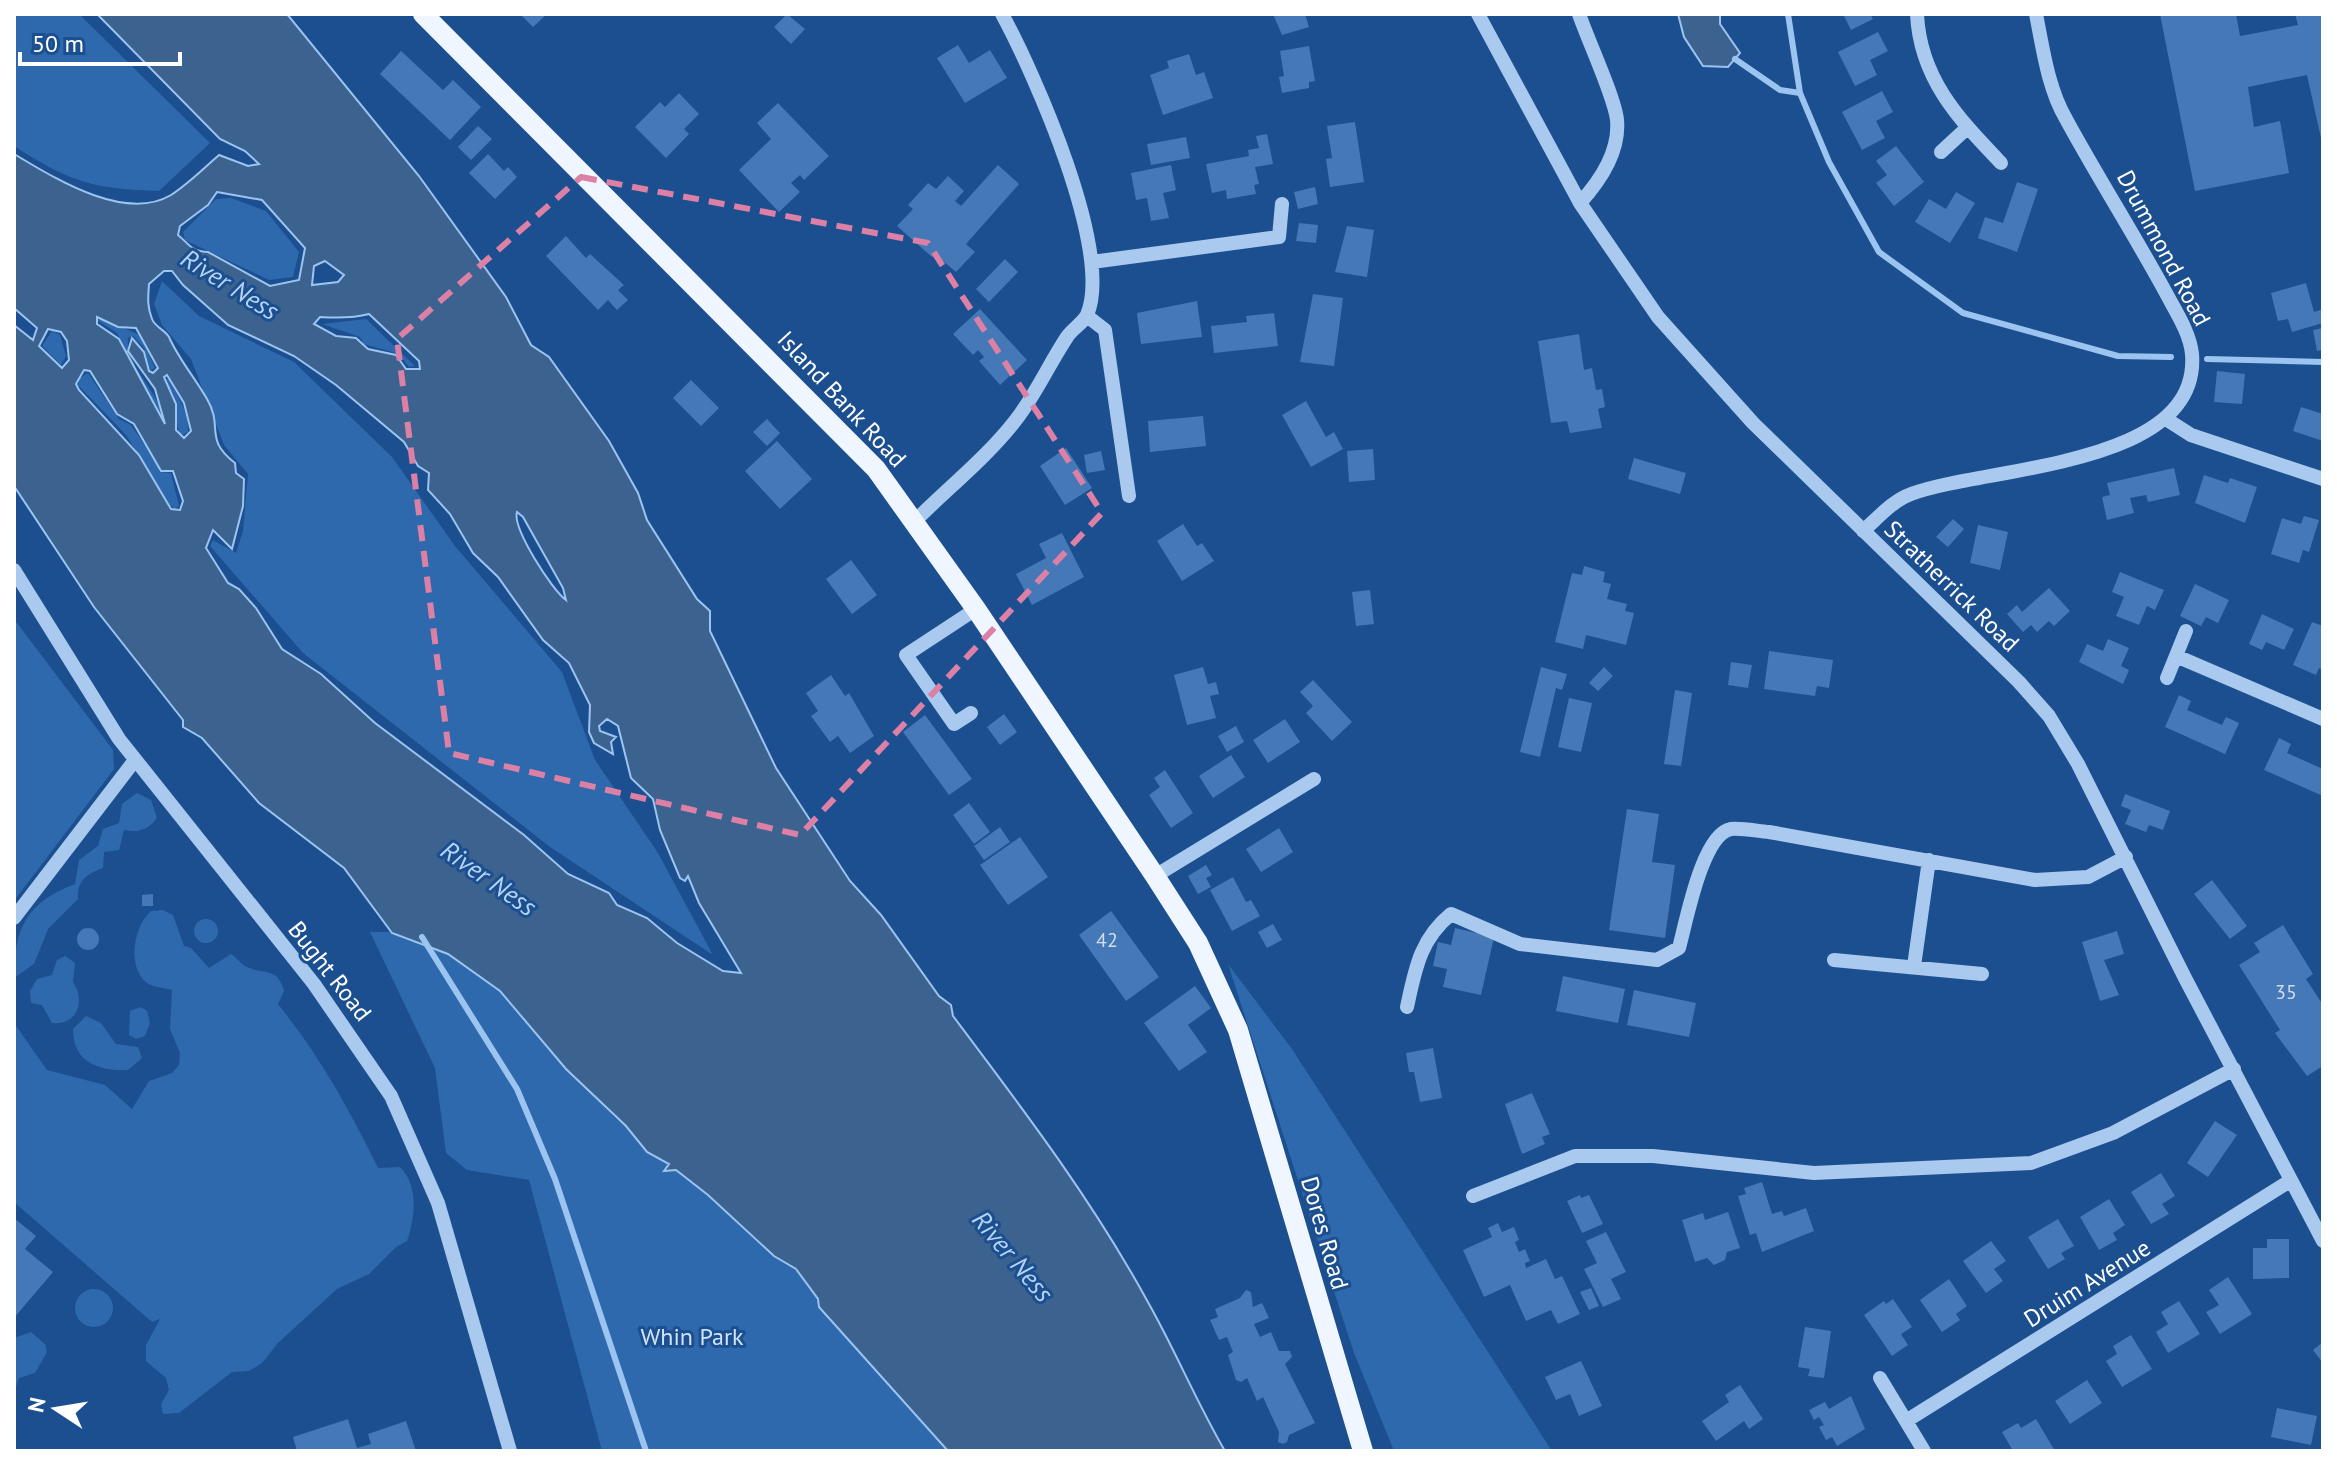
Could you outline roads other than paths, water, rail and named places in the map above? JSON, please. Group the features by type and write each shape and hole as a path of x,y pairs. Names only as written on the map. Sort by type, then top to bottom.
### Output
{"main road":[{"name":"Island Bank Road","path":"423,14 876,469 916,520 1155,876 1198,943 1238,1030"},
{"name":"Dores Road","path":"1238,1030 1363,1451"}],"street":[{"path":"916,520 1015,421 1069,333 1087,316 1092,262 1066,163 1023,52 1002,14"},
{"name":"Stratherrick Road","path":"1478,14 1580,203 1658,317 1753,423 2013,676 2049,716 2078,764 2323,1241"},
{"path":"1579,14 1617,120 1611,156 1599,182 1580,203"},
{"path":"1917,14 1927,68 1947,106 2001,163"},
{"name":"Drummond Road","path":"1863,531 1908,495 2118,445 2142,435 2166,419 2187,394 2192,373 2191,345 2125,216 2064,116 2046,63 2036,14"},
{"path":"1941,152 1967,128"},
{"path":"1092,262 1279,237 1282,204"},
{"path":"1087,316 1099,322 1105,330 1129,496"},
{"path":"2166,419 2191,435 2323,479"},
{"name":"Bught Road","path":"14,570 135,760 314,984 391,1096 438,1203 510,1451"},
{"path":"971,713 954,724 906,655 976,609"},
{"path":"2167,678 2186,631"},
{"path":"2176,656 2323,719"},
{"path":"14,918 135,760"},
{"path":"1155,876 1314,779"},
{"path":"1407,1007 1418,957 1432,929 1451,914 1520,944 1657,960 1679,948 1699,876 1716,836 1730,829 1769,832 2035,880 2088,877 2126,857"},
{"path":"1914,966 1929,860"},
{"path":"1834,960 1982,974"},
{"path":"1473,1196 1575,1156 1653,1156 1814,1173 2031,1163 2113,1133 2234,1069"},
{"name":"Druim Avenue","path":"1906,1421 2290,1181"},
{"path":"1880,1378 1924,1451"}],"water":[{"name":"River Ness","path":"97,14 287,14 419,176 506,297 531,345 549,357 609,441 638,493 647,520 697,599 710,611 710,631 776,768 850,881 881,915 939,996 951,1005 953,1016 1081,1192 1149,1304 1225,1451 948,1451 819,1307 818,1299 796,1269 774,1256 676,1170 664,1171 669,1164 647,1152 626,1126 566,1069 500,991 448,954 392,933 344,868 259,803 202,738 183,727 183,720 94,607 14,486 14,325 33,340 37,328 14,308 14,154 90,194 132,204 152,202 171,195 219,155 248,166 259,164 245,151 220,139","holes":["217,192 262,200 305,248 299,280 270,286 208,252 191,247 178,235 180,226 208,205","325,261 344,275 338,282 312,285 314,266","164,271 172,271 183,285 228,325 294,356 336,385 404,442 418,466 429,473 428,490 450,514 473,553 498,577 543,640 569,663 590,705 589,732 594,743 613,754 611,742 616,737 600,731 599,726 607,719 618,726 631,778 653,799 660,830 680,878 685,881 688,876 699,903 741,973 723,971 677,943 647,918 617,905 609,893 568,874 524,835 375,723 321,674 282,649 256,608 239,589 228,583 206,548 213,530 232,549 243,506 244,479 236,473 235,463 220,447 207,399 169,337 153,322 149,284","369,314 419,361 420,369 406,369 396,355 368,349 356,338 336,336 314,324 320,317","97,317 118,327 136,328 158,368 153,373 149,371 144,352 132,338 128,351 155,389 165,424 119,339 97,324","48,329 61,332 67,341 69,360 62,368 39,346","84,370 90,371 117,414 134,424 161,471 173,471 183,501 180,510 171,509 139,455 76,384","167,375 184,403 191,431 184,438 176,430 176,404 164,377","517,512 523,517 563,588 566,600 543,572 527,544"]},
{"path":"1678,14 1720,14 1720,24 1740,53 1728,67 1703,66 1684,37"}],"waterway":[{"path":"1788,14 1800,93 1829,162 1879,252 1963,313 2118,356 2171,357"},
{"path":"1735,59 1780,90 1800,93"},
{"path":"2207,359 2323,362"},
{"path":"422,937 517,1089 555,1179 646,1451"}],"park label":[{"name":"Whin Park","path":"692,1336"}]}
